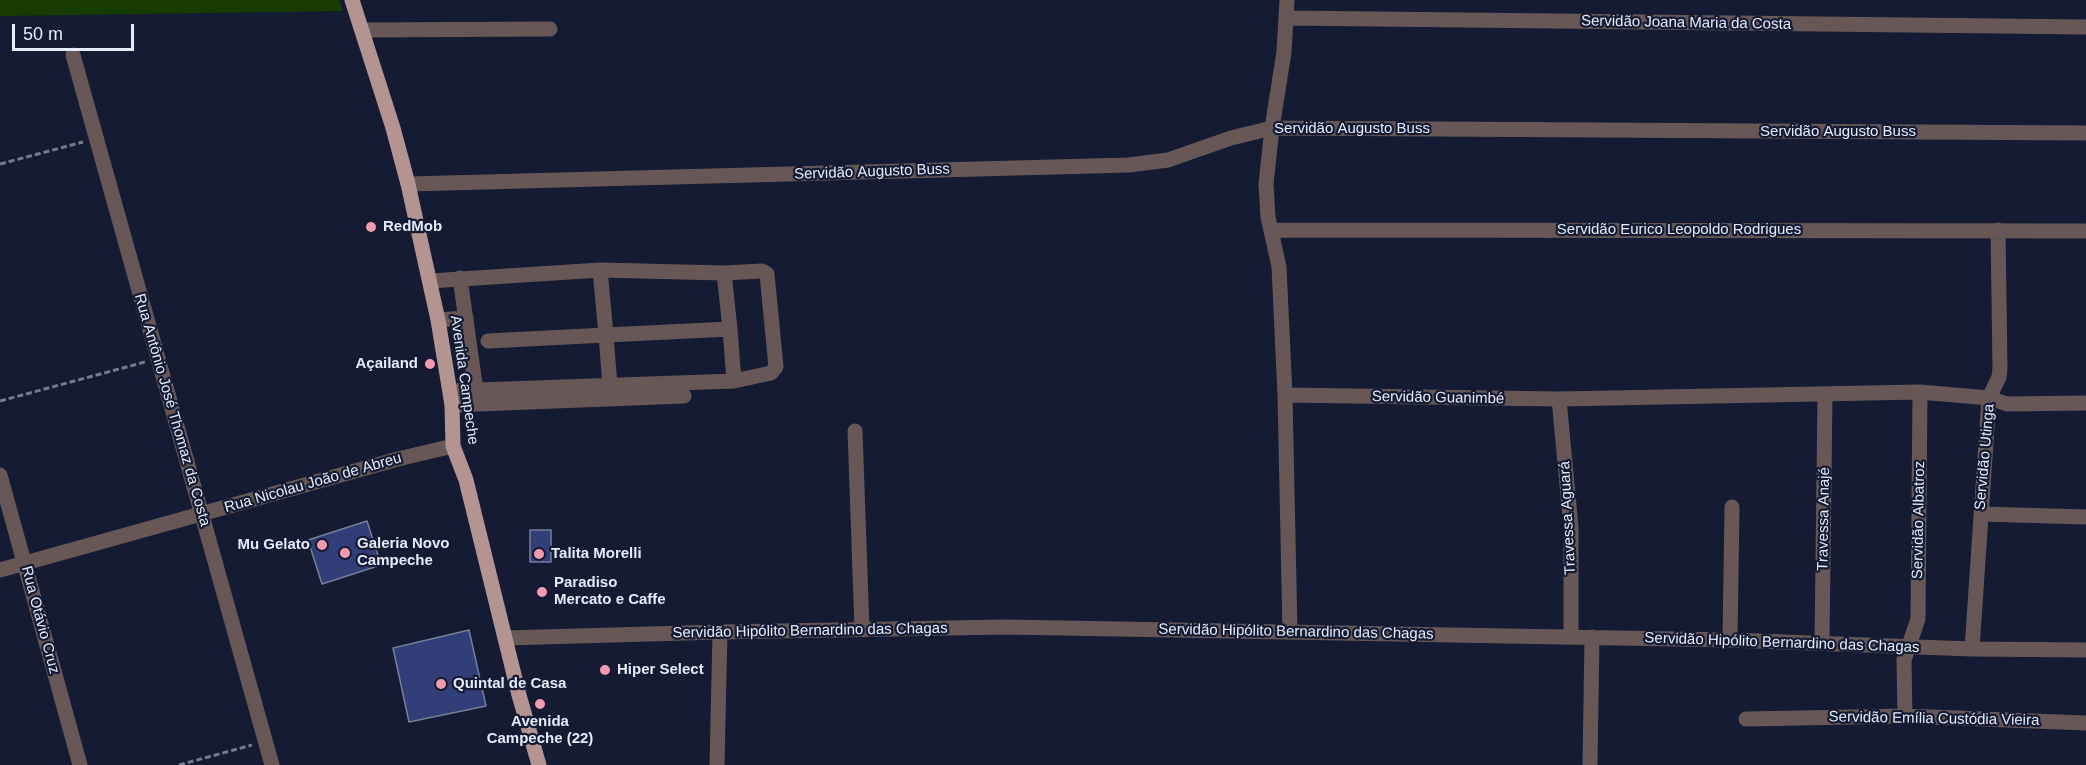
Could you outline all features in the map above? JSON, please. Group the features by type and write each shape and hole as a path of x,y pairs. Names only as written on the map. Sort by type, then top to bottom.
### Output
{"main road":[{"name":"Avenida Campeche","path":"352,0 393,128 408,184 438,320 451,398 453,446 466,480 538,765"}],"street":[{"path":"1287,0 1284,52 1266,184 1268,217 1279,267 1285,395 1290,632"},
{"name":"Servidão Joana Maria da Costa","path":"1287,18 2086,27"},
{"path":"362,30 550,29"},
{"name":"Rua Antônio José Thomaz da Costa","path":"73,55 272,765"},
{"name":"Servidão Augusto Buss","path":"408,184 1129,165 1168,160 1231,138 1272,129 2086,133"},
{"name":"Servidão Eurico Leopoldo Rodrigues","path":"1272,230 2086,231"},
{"name":"Servidão Utinga","path":"1972,649 1989,398 1999,377 2000,368 1998,230"},
{"path":"430,281 600,270 724,273 762,271 767,274 776,367 771,373 734,381 476,391 451,398"},
{"path":"600,270 610,386"},
{"path":"724,273 734,381"},
{"path":"460,278 476,391"},
{"path":"438,320 466,318"},
{"path":"488,342 730,329"},
{"name":"Servidão Guanimbé","path":"1285,395 1559,399 1920,392 1989,398 2007,404 2086,403"},
{"name":"Servidão Albatroz","path":"1905,716 1905,660 1918,619 1920,392"},
{"name":"Travessa Anajé","path":"1822,643 1825,394"},
{"path":"451,398 684,396"},
{"name":"Travessa Aguará","path":"1559,399 1570,527 1571,637"},
{"path":"855,431 862,629"},
{"name":"Rua Nicolau João de Abreu","path":"0,570 453,446"},
{"name":"Rua Otávio Cruz","path":"0,476 80,765"},
{"path":"1730,640 1732,507"},
{"path":"1981,514 2086,517"},
{"name":"Servidão Hipólito Bernardino das Chagas","path":"505,638 1006,627 1730,640 1972,649 2086,650"},
{"path":"717,765 720,632"},
{"path":"1590,765 1592,638"},
{"name":"Servidão Emília Custódia Vieira","path":"1746,719 1905,716 2086,723"}],"path":[{"path":"0,164 96,138"},
{"path":"0,401 158,359"},
{"path":"179,765 265,741"}],"green space":[{"path":"0,0 339,0 343,11 0,16"}],"building":[{"name":"Galeria Novo Campeche","path":"367,521 381,565 322,584 308,540"},
{"path":"530,530 551,530 551,562 530,562"},
{"name":"Quintal de Casa","path":"469,630 486,706 409,722 393,648"}],"place":[{"name":"RedMob","path":"371,227"},
{"name":"Açailand","path":"430,364"},
{"name":"Mu Gelato","path":"322,545"},
{"name":"Galeria Novo Campeche","path":"345,553"},
{"name":"Talita Morelli","path":"539,554"},
{"name":"Paradiso Mercato e Caffe","path":"542,592"},
{"name":"Hiper Select","path":"605,670"},
{"name":"Quintal de Casa","path":"441,684"},
{"name":"Avenida Campeche (22)","path":"540,704"}]}
